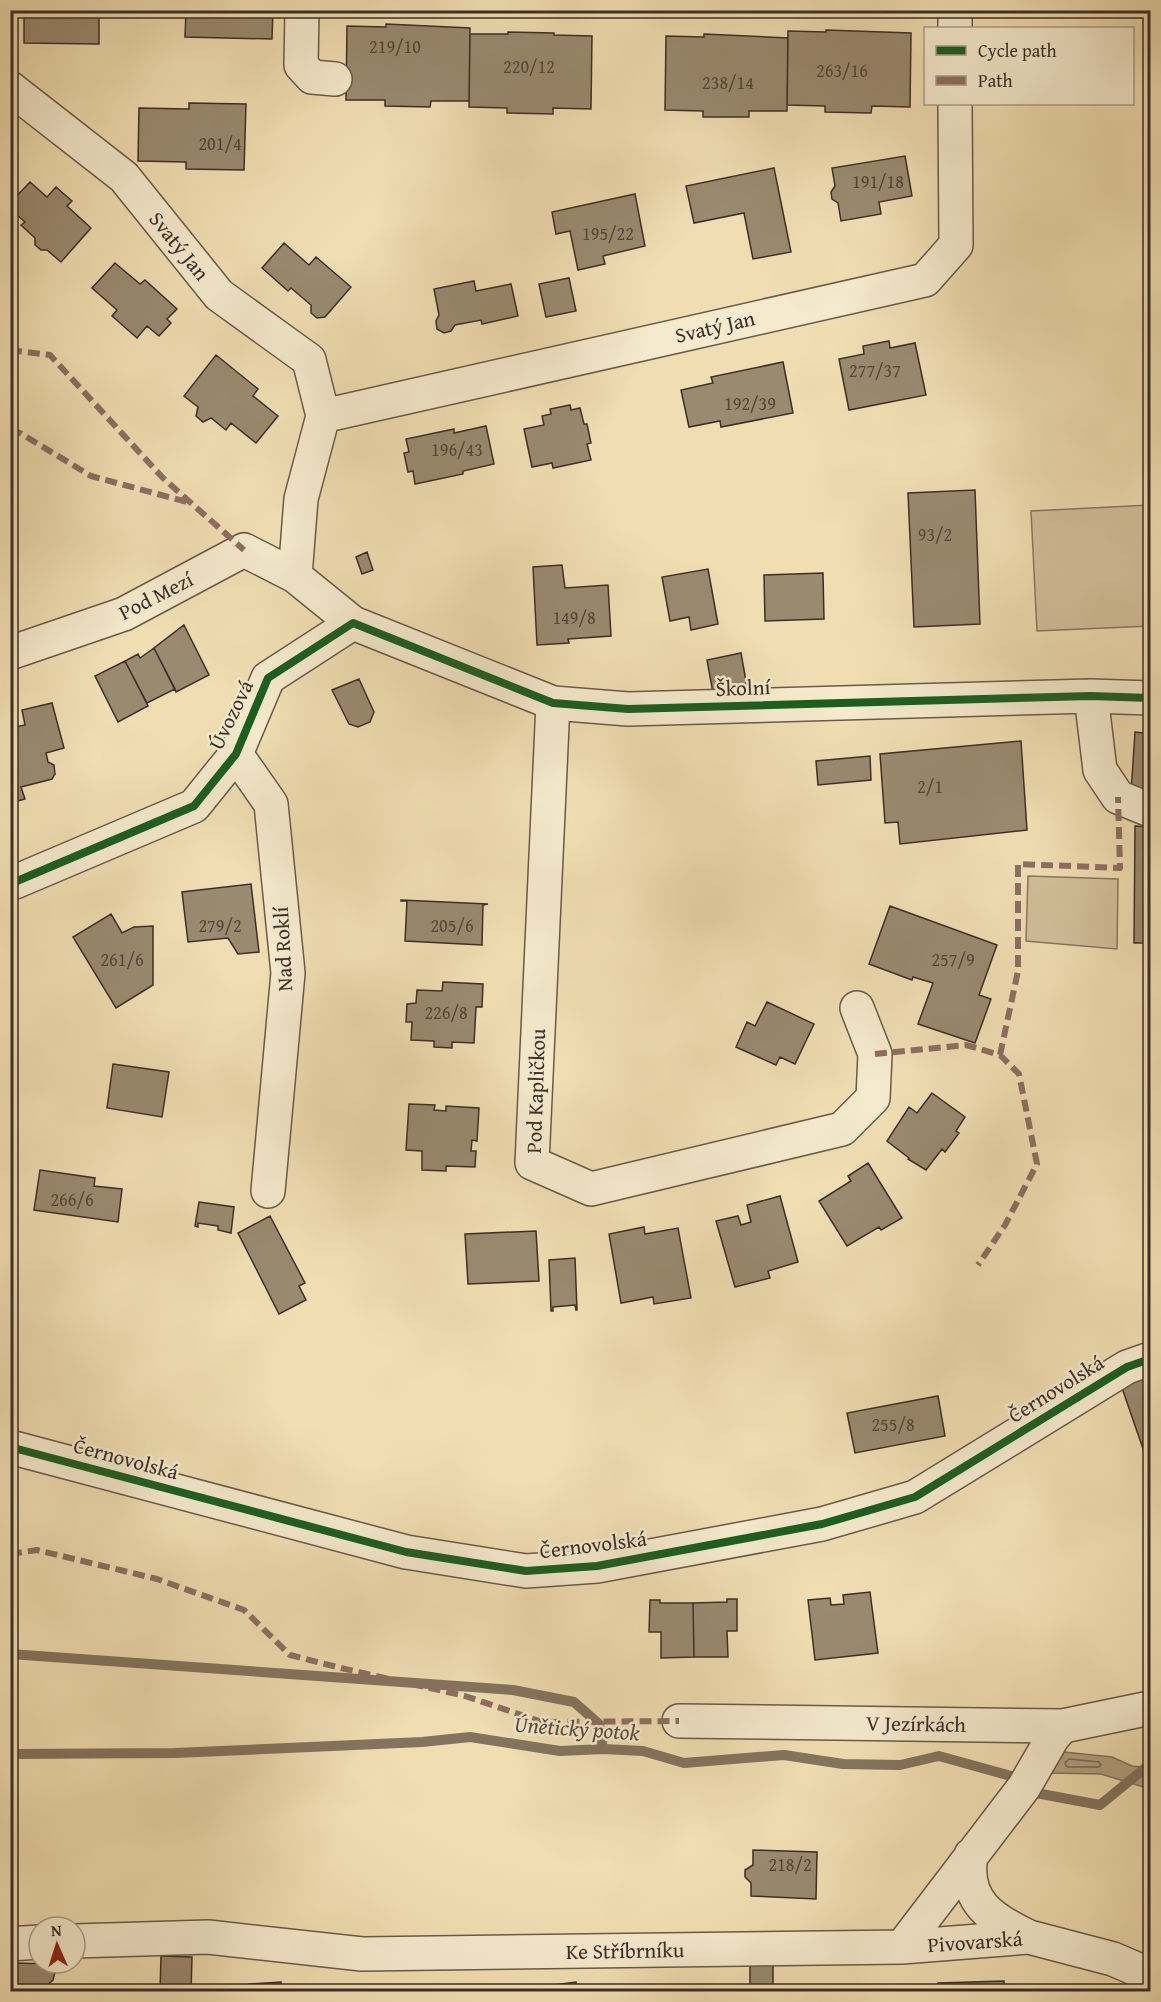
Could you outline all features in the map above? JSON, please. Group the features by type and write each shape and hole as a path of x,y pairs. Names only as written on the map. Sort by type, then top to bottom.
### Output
{"street":[{"path":"302,10 301,65 312,77 335,79"},
{"path":"955,10 955,27"},
{"name":"Svatý Jan","path":"10,88 124,177 219,295 309,360 323,417 302,500 295,576"},
{"name":"Svatý Jan","path":"323,417 925,280 956,245 956,105"},
{"name":"Pod Mezí","path":"10,653 124,614 244,550 295,576"},
{"path":"295,576 352,623"},
{"name":"Školní","path":"352,623 553,703 628,709 1091,696 1150,698"},
{"name":"Úvozová","path":"15,882 194,806 236,754 268,678 352,623"},
{"path":"1091,696 1100,770 1118,797 1150,810"},
{"name":"Pod Kapličkou","path":"553,703 532,1163 591,1189 842,1129 873,1098 875,1054 857,1008"},
{"name":"Nad Roklí","path":"236,754 271,804 288,973 268,1191"},
{"name":"Černovolská","path":"10,1447 406,1552 526,1571 597,1566 822,1524 915,1497 1127,1367 1150,1359"},
{"name":"V Jezírkách","path":"679,1721 1058,1731 1150,1708"},
{"path":"902,1947 1024,1787 1058,1731"},
{"path":"971,1855 968,1873 972,1889 988,1914 1029,1937"},
{"name":"Ke Stříbrníku","path":"87,1941 208,1937 362,1954 902,1947"},
{"name":"Pivovarská","path":"902,1947 1029,1937 1113,1959 1150,1975"},
{"path":"10,1944 27,1943"},
{"path":"1113,1959 1150,1950"}],"shaded area":[{"path":"1150,505 1150,626 1037,631 1031,511"},
{"path":"1028,876 1118,879 1117,949 1026,941"}],"water":[{"path":"1064,1752 1112,1757 1132,1766 1150,1768 1150,1789 1101,1774 1051,1773"}],"building":[{"path":"24,10 99,10 99,44 24,43"},
{"path":"186,10 273,10 272,39 185,37"},
{"path":"386,24 470,28 469,101 431,101 430,107 385,106 385,100 346,100 347,26 386,27"},
{"path":"826,30 911,33 910,107 872,106 871,113 825,112 825,106 787,105 788,31 826,32"},
{"path":"508,32 592,36 591,109 553,108 553,114 507,113 507,108 469,107 470,34 508,34"},
{"path":"704,34 788,38 787,111 749,111 749,117 703,117 703,111 665,110 666,36 704,37"},
{"path":"189,103 246,104 244,170 186,169 186,162 138,161 139,108 189,109"},
{"path":"905,156 912,196 879,202 881,214 841,221 838,203 832,199 831,192 835,186 832,168"},
{"path":"774,168 791,252 753,259 744,213 694,223 686,186"},
{"path":"30,182 47,197 56,187 72,201 67,206 91,228 61,262 47,250 41,250 35,245 35,238 21,225 25,222 10,209 10,203"},
{"path":"635,194 645,246 603,256 605,264 578,270 570,231 556,234 552,212"},
{"path":"284,243 309,265 316,257 351,287 325,317 317,318 311,313 311,305 291,288 288,291 262,268"},
{"path":"115,263 140,284 145,280 177,309 167,319 171,323 159,336 147,326 137,338 112,316 117,310 92,288"},
{"path":"569,278 576,311 546,317 539,284"},
{"path":"474,281 476,291 511,284 518,316 482,324 481,320 455,325 451,331 444,333 437,329 436,321 439,315 434,289"},
{"path":"889,341 890,348 915,343 926,395 849,410 839,359 864,354 863,346"},
{"path":"216,355 258,389 253,396 278,416 256,443 231,423 226,430 211,418 203,422 196,416 198,407 184,396"},
{"path":"783,362 793,413 721,427 720,421 689,427 681,390 713,383 711,377"},
{"path":"570,405 571,410 580,408 584,424 587,424 591,443 587,444 591,460 553,468 552,463 532,467 524,429 544,425 542,416 551,414 550,409"},
{"path":"486,426 494,464 463,471 463,474 415,484 413,471 408,472 404,453 409,452 406,439 454,429 454,433"},
{"path":"975,490 980,624 914,627 908,493"},
{"path":"367,552 373,570 362,574 356,557"},
{"path":"562,565 565,588 608,585 611,636 568,639 569,643 537,645 533,567"},
{"path":"708,569 718,624 691,630 689,617 670,621 662,577"},
{"path":"823,573 824,619 765,621 764,575"},
{"path":"184,625 209,675 176,692 154,648"},
{"path":"154,648 175,689 147,703 125,661 138,654 140,658"},
{"path":"741,653 747,687 713,693 707,660"},
{"path":"125,661 148,706 118,722 95,676"},
{"path":"359,679 374,712 370,722 358,727 349,724 332,690"},
{"path":"52,703 64,748 46,753 48,762 54,765 55,774 52,779 21,787 25,799 10,803 10,728 25,725 22,710"},
{"path":"1135,732 1150,734 1150,794 1131,793"},
{"path":"1021,741 1027,830 900,844 898,822 885,823 880,754"},
{"path":"870,756 871,780 818,785 816,761"},
{"path":"1135,826 1150,827 1150,943 1134,943"},
{"path":"251,884 259,952 238,954 228,938 188,942 182,892"},
{"path":"401,900 488,904 483,905 482,945 405,941 407,901"},
{"path":"890,906 997,945 979,995 991,999 975,1043 918,1024 933,983 913,977 912,980 869,964"},
{"path":"111,914 122,933 134,927 153,926 153,985 116,1008 73,937"},
{"path":"443,982 483,984 482,1007 476,1007 474,1043 452,1042 452,1048 434,1047 434,1041 411,1040 412,1022 406,1022 407,1004 416,1003 417,990 442,991"},
{"path":"767,1002 814,1024 795,1064 780,1057 776,1065 736,1047 747,1022 755,1026"},
{"path":"113,1064 169,1072 162,1117 107,1108"},
{"path":"932,1093 965,1117 956,1131 959,1133 945,1152 942,1149 926,1170 908,1159 887,1141 909,1107 917,1113"},
{"path":"409,1104 435,1105 434,1110 446,1111 446,1106 479,1108 477,1141 472,1140 471,1151 476,1151 475,1167 446,1166 446,1171 422,1170 422,1151 406,1150"},
{"path":"868,1163 902,1218 881,1230 879,1227 847,1246 819,1201 851,1181 848,1176"},
{"path":"40,1170 95,1178 94,1186 122,1189 118,1222 34,1210"},
{"path":"780,1196 798,1262 768,1271 770,1278 735,1287 716,1221 738,1216 741,1225 751,1222 747,1205"},
{"path":"199,1202 234,1207 231,1233 218,1230 218,1226 198,1223 198,1227 195,1226"},
{"path":"270,1216 305,1283 299,1286 306,1300 279,1314 238,1233"},
{"path":"644,1227 645,1234 678,1228 691,1298 654,1304 653,1297 621,1303 609,1234"},
{"path":"536,1231 539,1281 468,1284 465,1234"},
{"path":"575,1258 577,1310 575,1305 553,1307 551,1311 549,1260"},
{"path":"1150,1376 1150,1469 1121,1385"},
{"path":"938,1396 945,1436 855,1453 847,1413"},
{"path":"870,1592 878,1653 815,1660 808,1600 830,1598 831,1605 844,1604 843,1595"},
{"path":"727,1599 737,1599 737,1631 727,1631 728,1657 694,1657 693,1603 727,1602"},
{"path":"650,1600 660,1600 660,1603 693,1603 694,1657 661,1658 661,1632 649,1632"},
{"path":"753,1850 817,1852 816,1899 751,1896 751,1883 745,1877 745,1870 753,1865"},
{"path":"161,1956 192,1957 191,1992 160,1992"},
{"path":"750,1961 773,1961 773,1992 750,1992"},
{"path":"10,1963 27,1963 27,1975 54,1975 53,1980 36,1992 10,1992"},
{"path":"1004,1981 1004,1992 939,1992 938,1983"},
{"path":"281,1982 281,1992 249,1992 249,1984"},
{"path":"576,1982 577,1992 546,1992 546,1986"},
{"path":"393,1986 487,1990 487,1992 392,1992"}],"waterway":[{"path":"10,1654 513,1690 574,1702 599,1724 603,1749"},
{"name":"Únětický potok","path":"10,1754 175,1753 422,1742 470,1737 560,1751 603,1749 643,1751 684,1763 784,1755 843,1764 900,1765 939,1756 1018,1778 1036,1793 1100,1805 1150,1764"}],"marked path":[{"path":"10,350 50,355 163,478 244,550"},
{"path":"10,431 20,433 91,476 187,502"},
{"path":"1000,1055 1018,971 1018,864 1120,868 1118,797"},
{"path":"875,1054 966,1045 1000,1055 1019,1074 1037,1164 1005,1225 978,1265"},
{"path":"10,1554 37,1550 157,1579 244,1610 290,1655 465,1696 542,1722 679,1721"}],"cycle path":[{"path":"10,884 194,806 236,754 268,678 353,623 553,703 628,709 1091,696 1150,698"},
{"path":"10,1447 406,1552 526,1571 597,1566 822,1524 915,1497 1127,1367 1150,1359"}]}
